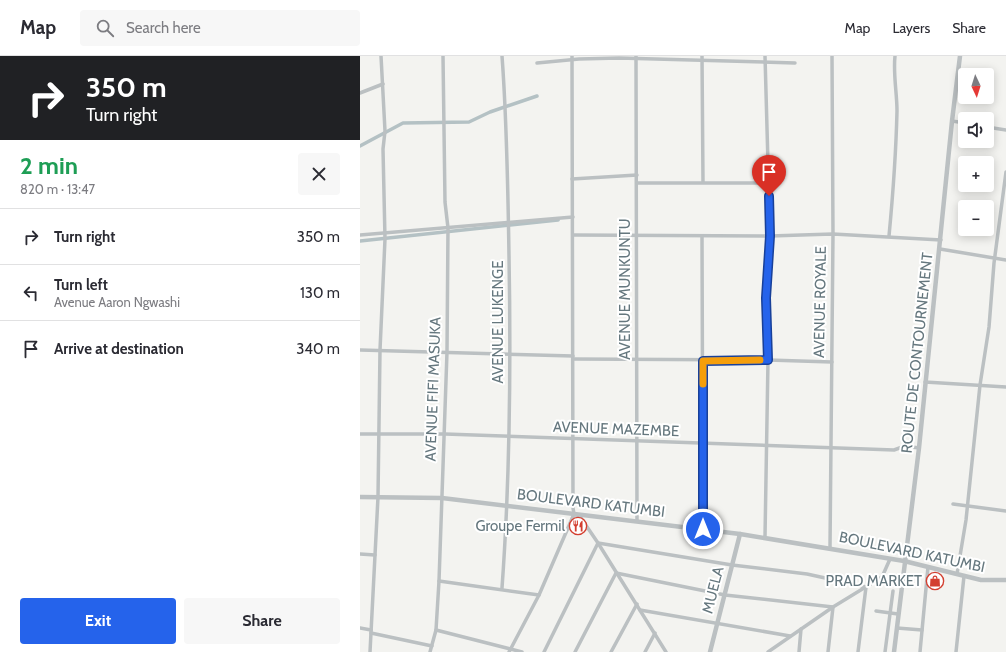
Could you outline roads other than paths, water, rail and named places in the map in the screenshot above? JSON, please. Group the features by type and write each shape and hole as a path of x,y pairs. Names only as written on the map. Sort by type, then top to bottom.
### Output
{"street":[{"path":"370,652 378,497 380,350 385,235 383,149 385,131 381,56"},
{"name":"AVENUE FIFI MASUKA","path":"430,652 436,630 439,581 447,352 448,228 445,202 443,56"},
{"name":"AVENUE LUKENGE","path":"502,56 506,111 511,354 508,505 502,588"},
{"path":"765,56 770,236 766,298 768,360 765,537"},
{"name":"AVENUE ROYALE","path":"830,548 833,234 832,56"},
{"path":"889,236 894,181 897,110 894,65 895,56"},
{"name":"ROUTE DE CONTOURNEMENT","path":"894,652 919,448 960,56"},
{"path":"537,63 572,58 636,57 702,58 795,63"},
{"name":"AVENUE MUNKUNTU","path":"636,57 637,521"},
{"path":"509,650 539,594 574,514 572,58"},
{"path":"702,58 703,182"},
{"path":"360,93 383,84"},
{"path":"952,121 958,122"},
{"path":"994,128 1006,130"},
{"path":"956,574 968,506 980,385 989,327 994,259 1006,172"},
{"path":"572,179 637,175"},
{"path":"637,182 768,183"},
{"path":"360,234 385,235 573,216"},
{"path":"573,235 770,236 833,234 941,240"},
{"path":"702,236 703,529"},
{"path":"940,249 1006,260"},
{"path":"360,350 511,354 637,360 768,360 832,362"},
{"path":"925,382 1006,387"},
{"name":"AVENUE MAZEMBE","path":"360,434 445,434 574,440 894,450 905,446 919,448"},
{"name":"BOULEVARD KATUMBI","path":"360,497 442,498 703,529 765,537 890,559 981,580 1006,580"},
{"path":"953,504 1006,511"},
{"path":"574,514 581,518 598,543 666,652"},
{"name":"MUELA","path":"710,652 740,534"},
{"path":"598,543 732,565 807,574 866,587"},
{"path":"544,652 598,543"},
{"path":"360,554 375,555"},
{"path":"769,652 833,607 882,577 890,559"},
{"path":"920,652 928,567"},
{"path":"616,573 725,595 833,607"},
{"path":"575,652 616,573"},
{"path":"956,652 964,576"},
{"path":"439,581 539,594"},
{"path":"858,652 866,587"},
{"path":"885,652 889,612 893,591"},
{"path":"611,652 636,604"},
{"path":"828,652 833,607"},
{"path":"640,610 790,636"},
{"path":"876,611 898,614"},
{"path":"360,628 432,646"},
{"path":"896,628 922,630"},
{"path":"799,652 801,629"},
{"path":"436,630 509,650 522,652"},
{"path":"645,652 655,634"}],"waterway":[{"path":"360,146 403,123 469,122 490,112 537,96"},
{"path":"360,241 558,220"}],"place":[{"name":"Groupe Fermil","path":"578,526"},
{"name":"PRAD MARKET","path":"935,581"}]}
